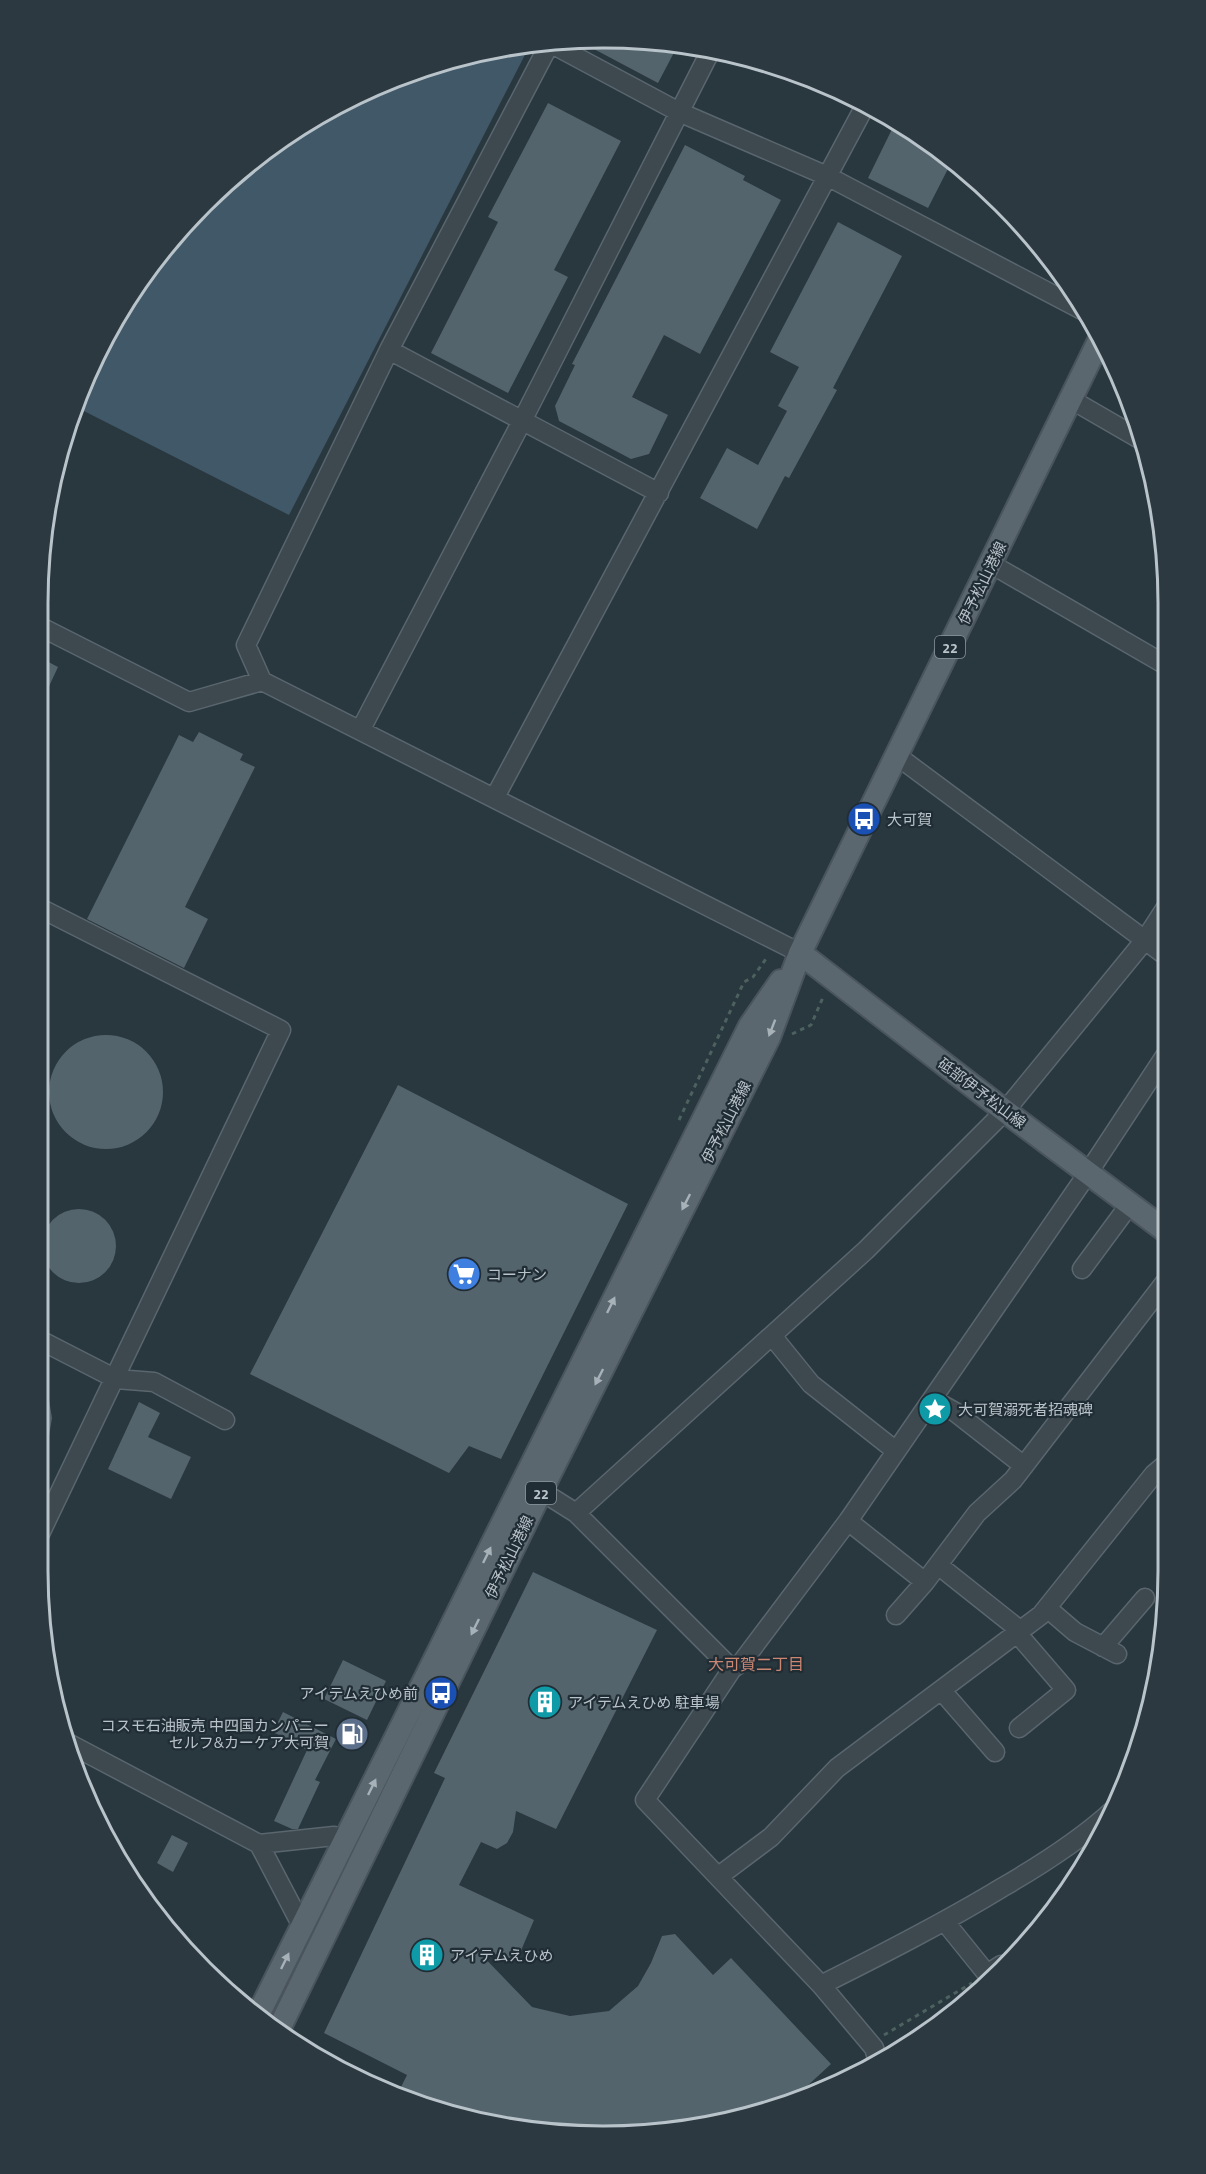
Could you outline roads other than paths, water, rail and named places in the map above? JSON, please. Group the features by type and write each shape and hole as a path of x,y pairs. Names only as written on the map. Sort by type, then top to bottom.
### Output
{"main road":[{"name":"伊予松山港線","path":"282,2023 541,1491 769,1037 800,953 1096,348"},
{"name":"伊予松山港線","path":"261,2008 750,1026 800,953"},
{"name":"砥部伊予松山線","path":"800,953 1158,1225"}],"street":[{"path":"564,49 680,112 827,176 1069,303"},
{"path":"546,51 389,350 246,645 262,681 361,729 800,953"},
{"path":"361,729 522,421 707,58"},
{"path":"495,797 862,112"},
{"path":"389,350 659,494"},
{"path":"1072,400 1132,435"},
{"path":"991,564 1158,661"},
{"path":"48,631 189,702 262,681"},
{"path":"897,755 1158,950"},
{"path":"48,912 281,1030 48,1518"},
{"path":"576,1513 866,1250 1005,1111 1145,940 1158,920"},
{"path":"873,2051 821,1985 645,1800 732,1669 742,1662 848,1521 1088,1173 1158,1083"},
{"path":"1082,1269 1130,1204"},
{"path":"896,1614 938,1566 976,1513 1013,1480 1158,1291"},
{"path":"774,1334 811,1384 896,1451"},
{"path":"48,1344 116,1379 154,1382 225,1420"},
{"path":"932,1399 955,1412 1024,1466"},
{"path":"719,1876 771,1837 837,1768 942,1691 1047,1608 1158,1471"},
{"path":"541,1491 576,1513 732,1669"},
{"path":"848,1521 925,1582"},
{"path":"938,1566 1019,1632 1066,1690 1020,1728"},
{"path":"1047,1608 1075,1632 1110,1651 1146,1598"},
{"path":"942,1691 996,1752"},
{"path":"77,1748 259,1844 334,1836 347,1839"},
{"path":"821,1985 945,1922 1038,1867 1095,1827"},
{"path":"259,1844 302,1926"},
{"path":"945,1922 991,1967"}],"water":[{"path":"525,54 289,515 83,410 105,358 122,325 163,265 211,211 265,163 326,122 391,90 459,67"}],"place":[{"name":"大可賀","path":"864,819"},
{"name":"コーナン","path":"464,1274"},
{"name":"大可賀溺死者招魂碑","path":"935,1409"},
{"name":"アイテムえひめ前","path":"441,1693"},
{"name":"アイテムえひめ 駐車場","path":"545,1702"},
{"name":"コスモ石油販売 中四国カンパニー セルフ&カーケア大可賀","path":"352,1734"},
{"name":"アイテムえひめ","path":"427,1955"}],"district":[{"name":"大可賀二丁目","path":"756,1664"}]}
